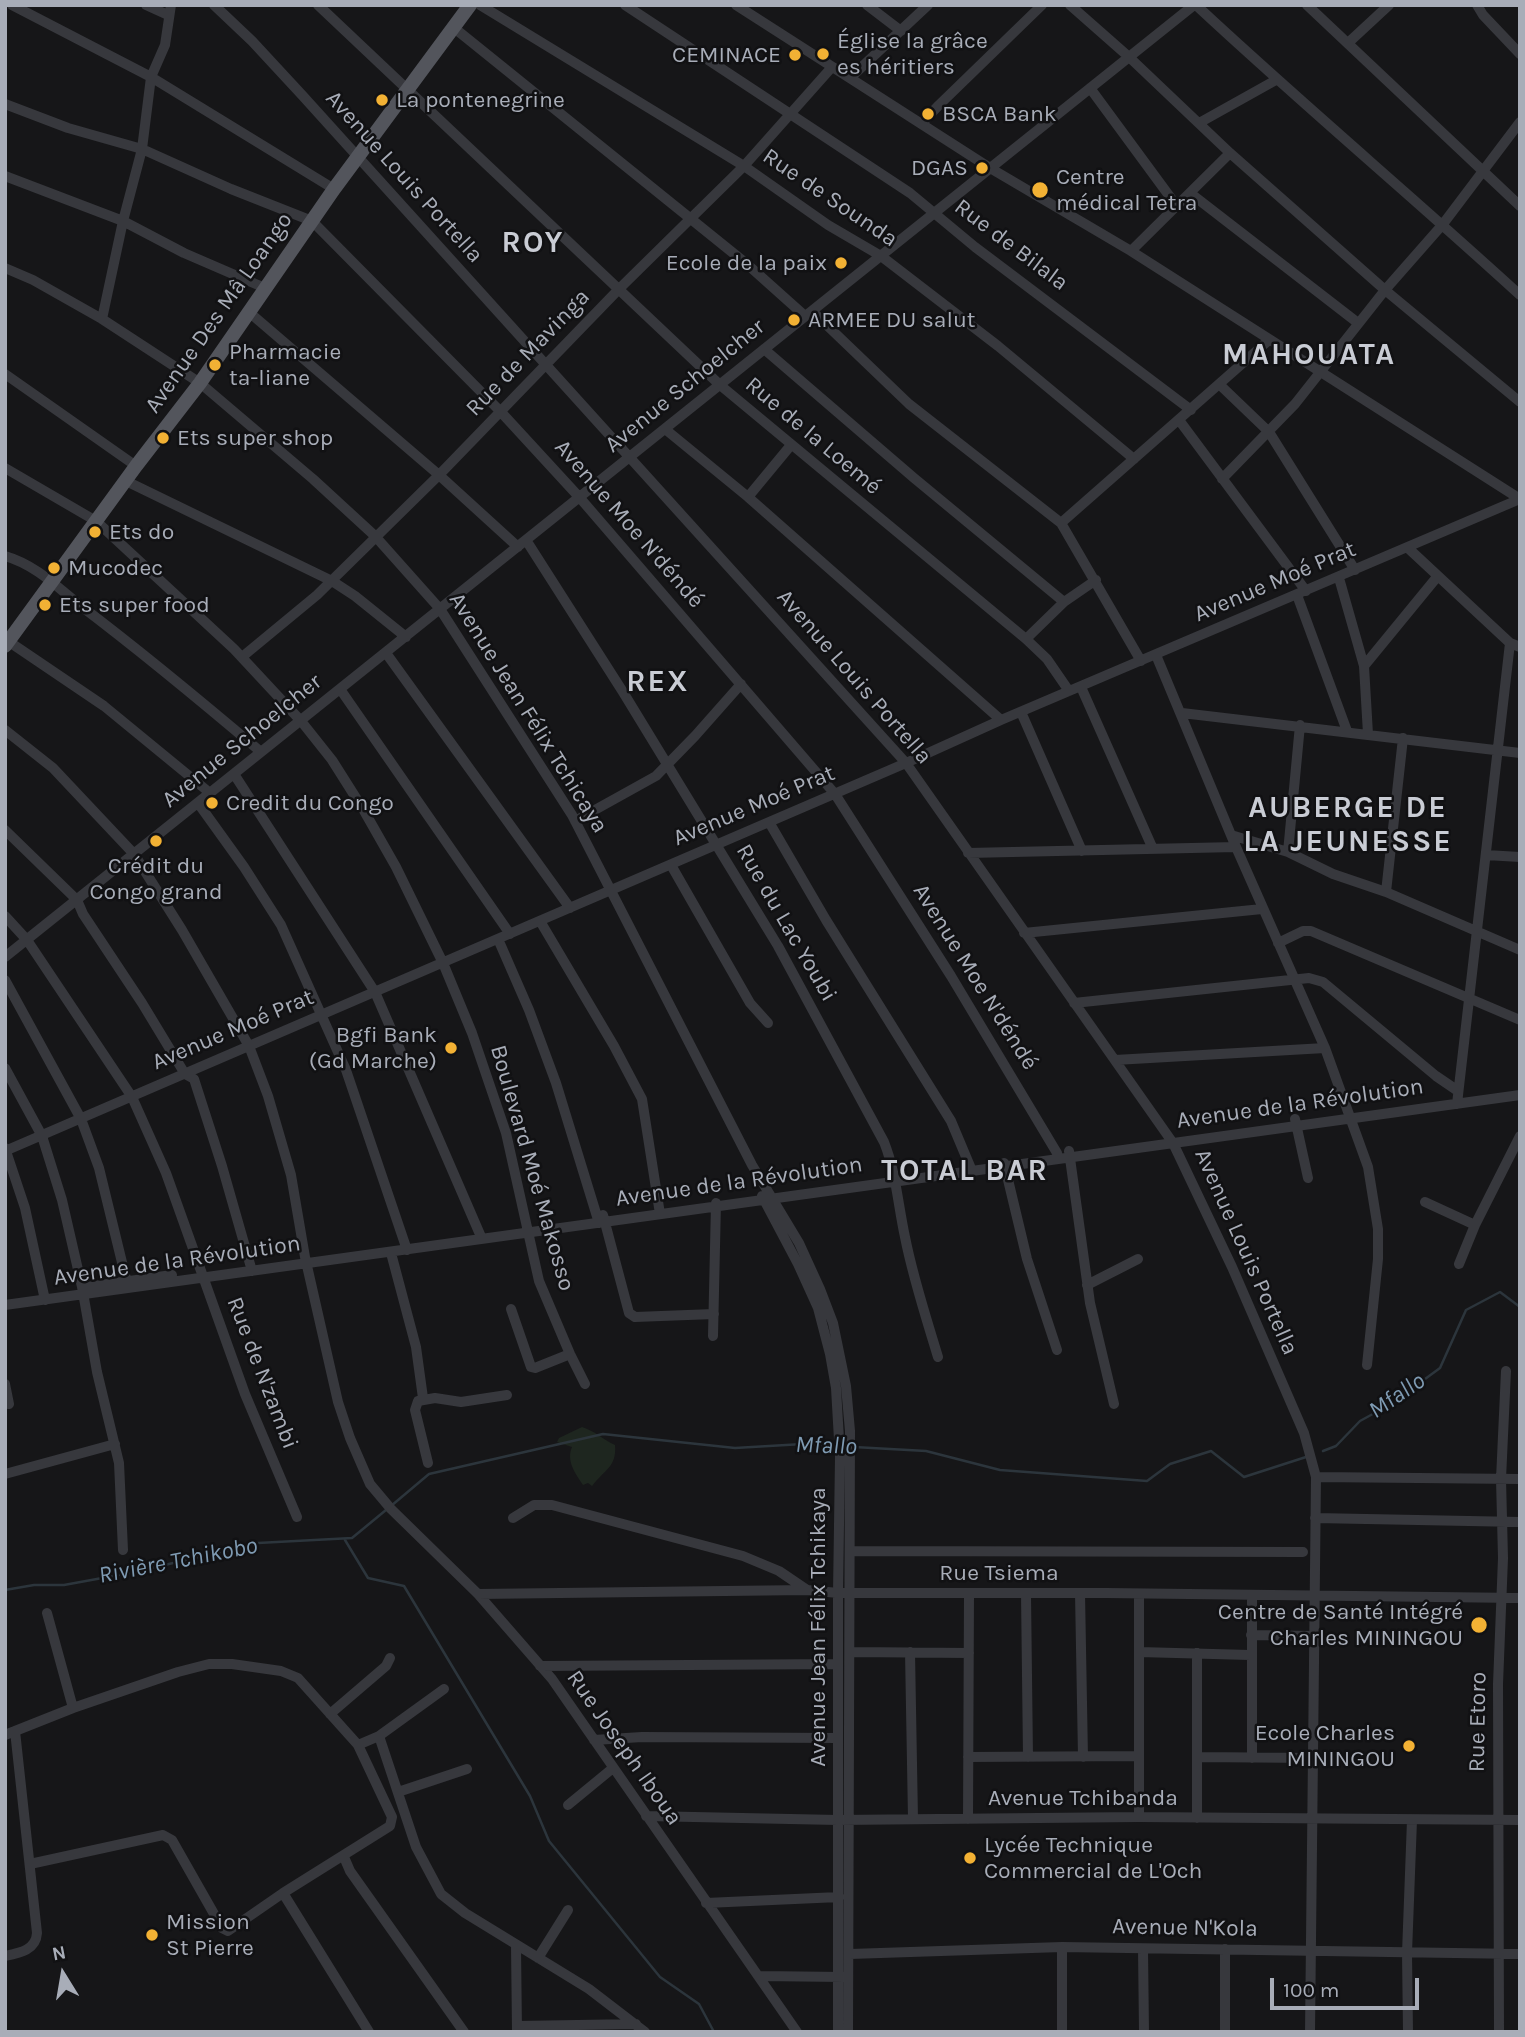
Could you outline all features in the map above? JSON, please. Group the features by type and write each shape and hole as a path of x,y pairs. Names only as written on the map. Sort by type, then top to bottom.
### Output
{"main road":[{"name":"Avenue Des Mâ Loango","path":"6,642 200,383 334,189 470,5"}],"street":[{"path":"12,5 151,77 334,189"},
{"path":"102,319 142,149 151,77 165,45 169,10 146,5"},
{"name":"Avenue Louis Portella","path":"215,5 252,41 906,763 1172,1140 1232,1267 1304,1433 1316,1477 1310,2032"},
{"name":"Rue de la Loemé","path":"318,5 720,385 1047,659 1075,689 1153,849"},
{"name":"Rue de Sounda","path":"480,5 744,166 828,225 881,256 998,346 1134,459"},
{"name":"Rue de Bilala","path":"625,5 894,182 1191,410"},
{"path":"736,5 990,168 1131,251 1520,499"},
{"path":"867,5 901,31"},
{"path":"850,78 928,5"},
{"path":"922,123 1042,5"},
{"path":"1070,5 1230,153 1385,290 1520,402"},
{"path":"1195,5 1520,295"},
{"name":"Avenue Schoelcher","path":"5,957 1195,5"},
{"path":"1307,5 1520,206"},
{"path":"1348,43 1390,5"},
{"path":"1477,5 1520,54"},
{"path":"453,27 808,313 909,404 1061,523 1141,662"},
{"name":"Rue de Mavinga","path":"243,657 332,581 439,475 688,219 744,166 832,67"},
{"path":"1199,123 1276,80"},
{"path":"1090,88 1177,205"},
{"name":"Avenue Moe N'déndé","path":"5,104 68,128 142,149 231,189 312,221 500,411 580,498 835,794 1063,1155 1087,1285 1114,1404"},
{"path":"1222,479 1269,432 1320,373 1385,290 1443,224 1520,122"},
{"path":"1131,251 1230,153"},
{"path":"5,177 123,221 184,253 265,288"},
{"path":"1190,193 1359,323"},
{"name":"Avenue Jean Félix Tchicaya","path":"5,268 33,280 102,319 200,383 313,479 375,536 440,609 575,821 766,1194"},
{"name":"Rue du Lac Youbi","path":"250,313 522,544 667,764 778,946 884,1142 911,1266 938,1357"},
{"path":"1061,523 1269,340"},
{"path":"764,349 914,478 1065,602"},
{"path":"5,374 136,466"},
{"path":"1220,385 1269,432 1355,570"},
{"path":"1179,420 1301,593 1347,731"},
{"path":"665,429 748,497 1001,720"},
{"path":"748,497 790,444"},
{"name":"Boulevard Moé Makosso","path":"5,468 96,521 243,657 332,760 396,867 443,963 472,1033 506,1133 539,1281 585,1384"},
{"path":"126,481 332,581 406,637"},
{"name":"Avenue Moé Prat","path":"6,1150 1520,499"},
{"path":"1408,548 1515,645 1499,750 1457,1097"},
{"path":"5,556 32,567 53,582 139,649 261,752"},
{"path":"1364,666 1437,577"},
{"path":"1339,578 1364,666 1368,734"},
{"path":"1026,639 1065,602 1096,580"},
{"path":"6,642 104,706 210,793"},
{"path":"386,653 570,908"},
{"path":"1156,655 1262,909 1325,1048 1368,1167 1378,1229 1378,1259 1367,1365"},
{"path":"575,821 656,776 741,684"},
{"path":"341,689 510,934"},
{"path":"1021,712 1082,851"},
{"path":"1182,713 1520,753"},
{"path":"1288,852 1300,725"},
{"name":"Rue Joseph Iboua","path":"5,730 52,768 134,854 182,930 249,1046 268,1096 291,1175 306,1260 347,1430 370,1484 391,1509 478,1594 540,1665 797,2032"},
{"path":"1386,892 1404,738"},
{"path":"234,774 375,992 482,1236"},
{"path":"198,803 281,925 346,1070 406,1247"},
{"path":"769,822 826,920 932,1088 957,1132 971,1168"},
{"path":"5,830 77,900 83,914 185,1074 194,1079 251,1268"},
{"path":"1231,835 1288,852 1333,874 1386,892 1520,950"},
{"path":"968,853 1236,847"},
{"path":"1486,855 1520,857"},
{"path":"671,864 745,995 768,1023"},
{"path":"1024,933 1262,909"},
{"name":"Rue de N'zambi","path":"5,916 27,940 132,1097 166,1173 245,1394 298,1517"},
{"path":"540,921 642,1099 659,1211"},
{"path":"1278,943 1303,931 1311,931 1520,1020"},
{"path":"498,939 556,1083 629,1313 635,1317 714,1314"},
{"path":"1074,1003 1309,978 1323,982 1436,1076 1457,1097"},
{"path":"5,980 81,1119 99,1168 128,1285"},
{"path":"1115,1060 1325,1048"},
{"path":"5,1068 42,1136 62,1200 119,1463 123,1550"},
{"name":"Avenue de la Révolution","path":"716,1204 740,1204 766,1194 797,1195 1520,1089"},
{"name":"Avenue de la Révolution","path":"1457,1097 1520,1095"},
{"path":"1296,1122 1308,1178"},
{"path":"1459,1264 1475,1225 1520,1136"},
{"path":"6,1150 24,1208 44,1296"},
{"path":"1004,1164 1027,1259 1057,1350"},
{"name":"Avenue de la Révolution","path":"5,1298 44,1296 128,1285 716,1204 766,1194 894,1179"},
{"name":"Avenue Jean Félix Tchikaya","path":"766,1194 774,1218 818,1308 834,1377 840,1457 838,1738 850,1954 849,2032"},
{"name":"Avenue Jean Félix Tchikaya","path":"766,1194 788,1222 833,1323 846,1386 850,1431 850,1651 839,1897 838,2032"},
{"path":"788,1222 790,1206 797,1195"},
{"path":"1425,1202 1475,1225"},
{"path":"713,1336 716,1204"},
{"path":"740,1204 774,1218"},
{"name":"Avenue de la Révolution","path":"306,1260 391,1253 406,1247"},
{"path":"391,1253 416,1347 423,1398"},
{"path":"1087,1285 1138,1259"},
{"name":"Avenue de la Révolution","path":"5,1305 44,1296"},
{"path":"511,1309 531,1367 535,1368 570,1354"},
{"name":"Rue Etoro","path":"1499,2032 1497,1820 1504,1522 1501,1479 1506,1371"},
{"path":"5,1384 9,1404"},
{"path":"428,1463 415,1410 418,1401 423,1398 444,1398 461,1402 507,1395"},
{"path":"5,1474 114,1444"},
{"path":"1316,1477 1520,1479"},
{"path":"513,1518 534,1505 552,1505 743,1556 779,1572 807,1590"},
{"path":"1315,1518 1520,1522"},
{"path":"851,1551 1303,1552"},
{"name":"Rue Tsiema","path":"478,1594 807,1590 838,1593 1520,1598"},
{"path":"1080,1593 1083,1757"},
{"path":"968,1819 969,1594"},
{"path":"1026,1594 1028,1757"},
{"path":"1139,1594 1139,1817"},
{"path":"1252,1596 1252,1758"},
{"path":"47,1613 74,1707"},
{"path":"1251,1635 1314,1636"},
{"path":"850,1651 969,1653"},
{"path":"910,1652 913,1819"},
{"path":"1139,1652 1250,1655"},
{"path":"1197,1653 1197,1818"},
{"path":"330,1714 386,1666 390,1658"},
{"path":"5,1956 32,1948 36,1941 37,1925 10,1733 74,1707 209,1664 232,1664 281,1671 298,1678 358,1745 390,1810 393,1822 344,1857 283,1893 228,1931 222,1928 172,1840 163,1835 30,1864"},
{"path":"540,1665 838,1664"},
{"path":"358,1745 379,1736 444,1689"},
{"path":"379,1736 416,1847 442,1894 465,1913 516,1946 589,1989 641,2028"},
{"path":"594,1740 642,1737 838,1738"},
{"path":"968,1757 1139,1756"},
{"path":"1197,1757 1313,1758"},
{"path":"568,1805 612,1768"},
{"path":"398,1792 467,1769"},
{"name":"Avenue Tchibanda","path":"646,1816 844,1820 1139,1817 1520,1820"},
{"path":"1408,2032 1407,1953 1412,1820"},
{"path":"344,1857 350,1871 464,2032"},
{"path":"283,1893 369,2032"},
{"path":"706,1903 839,1897"},
{"path":"538,1958 568,1910"},
{"path":"516,1946 517,2029 641,2028"},
{"path":"1062,1947 1062,2032"},
{"name":"Avenue N'Kola","path":"850,1954 1062,1947 1520,1954"},
{"path":"1143,1949 1144,2032"},
{"path":"1225,1949 1225,2032"},
{"path":"759,1976 850,1977"}],"shaded area":[{"path":"582,1427 615,1445 612,1463 592,1486 588,1483 583,1485 574,1471 570,1457 572,1447 557,1442 559,1438"}],"waterway":[{"name":"Mfallo","path":"1323,1451 1336,1446 1360,1421 1391,1404 1440,1368 1466,1310 1500,1292 1520,1307"},
{"name":"Mfallo","path":"391,1506 429,1474 603,1434 735,1448 803,1444 837,1446"},
{"name":"Mfallo","path":"854,1447 926,1451 1000,1470 1147,1481 1170,1464 1211,1451 1244,1477 1306,1457"},
{"name":"Rivière Tchikobo","path":"5,1590 34,1585 64,1585 135,1572 258,1543 352,1538 386,1510"},
{"path":"345,1540 368,1578 404,1586 530,1796 549,1841 660,1977 699,2004 714,2032"}],"place":[{"name":"Église la grâce es héritiers","path":"823,54"},
{"name":"CEMINACE","path":"795,55"},
{"name":"La pontenegrine","path":"382,100"},
{"name":"BSCA Bank","path":"928,114"},
{"name":"DGAS","path":"982,168"},
{"name":"Centre médical Tetra","path":"1040,190"},
{"name":"Ecole de la paix","path":"841,263"},
{"name":"ARMEE DU salut","path":"794,320"},
{"name":"Pharmacie ta-liane","path":"215,365"},
{"name":"Ets super shop","path":"163,438"},
{"name":"Ets do","path":"95,532"},
{"name":"Mucodec","path":"54,568"},
{"name":"Ets super food","path":"45,605"},
{"name":"Credit du Congo","path":"212,803"},
{"name":"Crédit du Congo grand","path":"156,841"},
{"name":"Bgfi Bank (Gd Marche)","path":"451,1048"},
{"name":"Centre de Santé Intégré Charles MININGOU","path":"1479,1625"},
{"name":"Ecole Charles MININGOU","path":"1409,1746"},
{"name":"Lycée Technique Commercial de L'Och","path":"970,1858"},
{"name":"Mission St Pierre","path":"152,1935"}],"district":[{"name":"ROY","path":"533,243"},
{"name":"MAHOUATA","path":"1309,355"},
{"name":"REX","path":"658,682"},
{"name":"AUBERGE DE LA JEUNESSE","path":"1348,825"},
{"name":"TOTAL BAR","path":"965,1171"}]}
